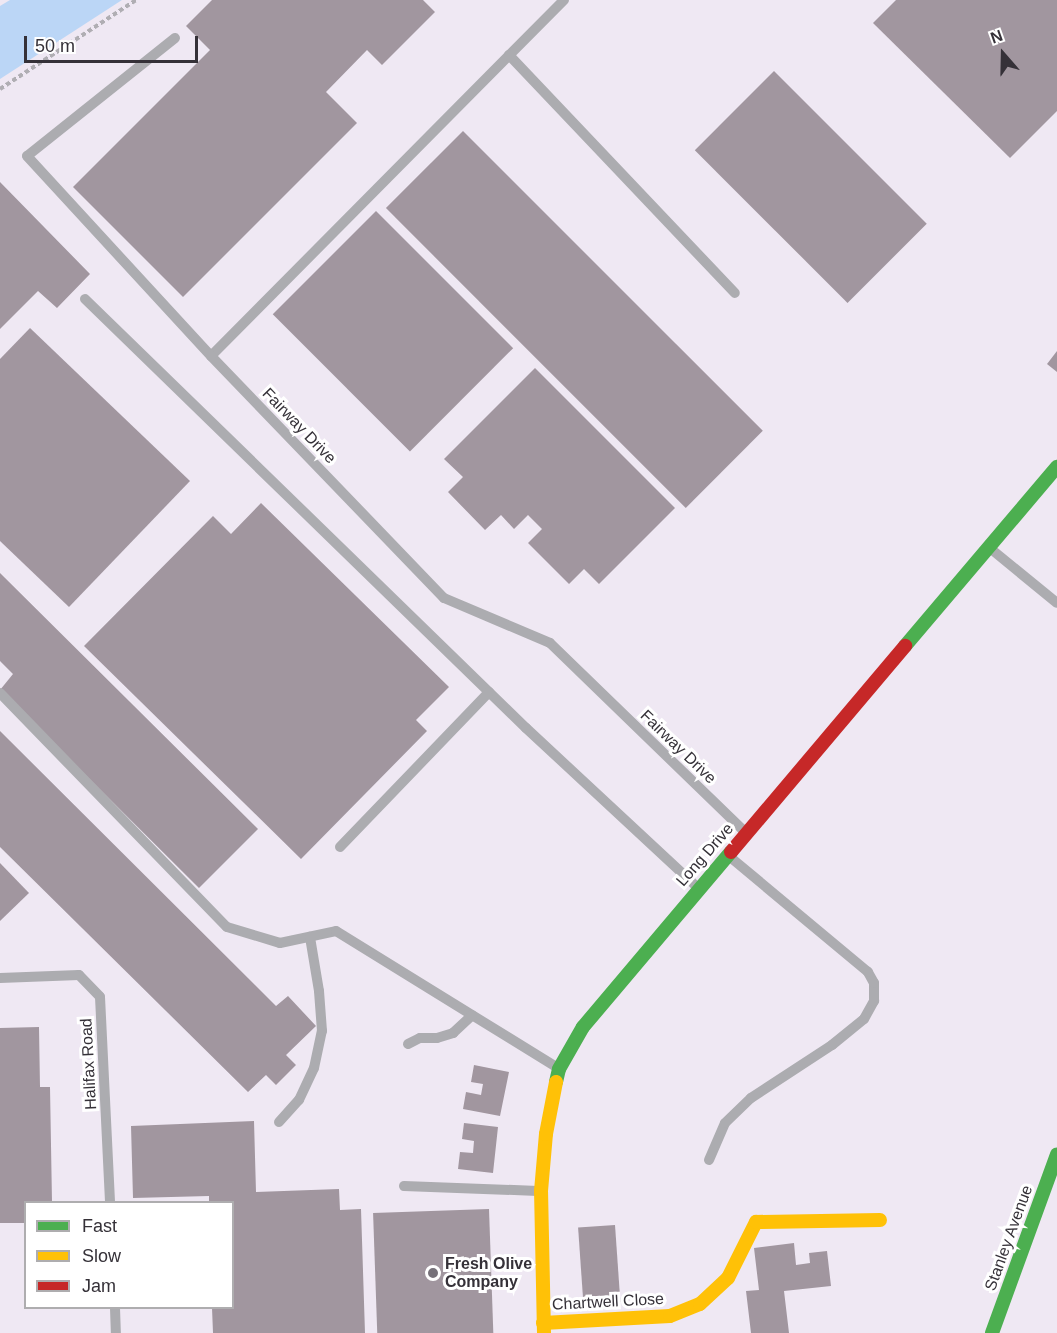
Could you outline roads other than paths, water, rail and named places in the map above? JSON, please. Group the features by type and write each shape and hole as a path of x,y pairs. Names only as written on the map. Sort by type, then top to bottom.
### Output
{"street":[{"name":"Long Drive","path":"543,1328 541,1191 546,1134 559,1069 583,1027 698,888 1057,466"},
{"name":"Stanley Avenue","path":"992,1333 1057,1154"},
{"name":"Chartwell Close","path":"543,1328 670,1316 700,1304 728,1278 756,1222 880,1220"}],"lane":[{"path":"211,356 564,0"},
{"name":"Fairway Drive","path":"175,38 27,156 211,356 444,598 550,643 746,834"},
{"path":"509,55 735,293"},
{"path":"85,299 489,692 698,888"},
{"path":"989,547 1057,603"},
{"path":"340,847 489,692"},
{"path":"0,693 227,927 280,943 336,932 559,1069"},
{"path":"709,1160 725,1123 742,1106 832,1045 864,1019 874,1000 874,983 868,972 728,855"},
{"path":"279,1122 299,1100 314,1068 322,1031 319,991 310,937"},
{"name":"Halifax Road","path":"0,978 79,975 100,997 110,1201"},
{"path":"408,1044 420,1038 437,1038 453,1033 472,1015"},
{"path":"404,1186 541,1191"},
{"path":"115,1309 116,1333"},
{"path":"670,1316 672,1331"}],"water":[{"path":"10,0 122,0 0,79 0,6"}],"place":[{"name":"Fresh Olive Company","path":"433,1273"}]}
